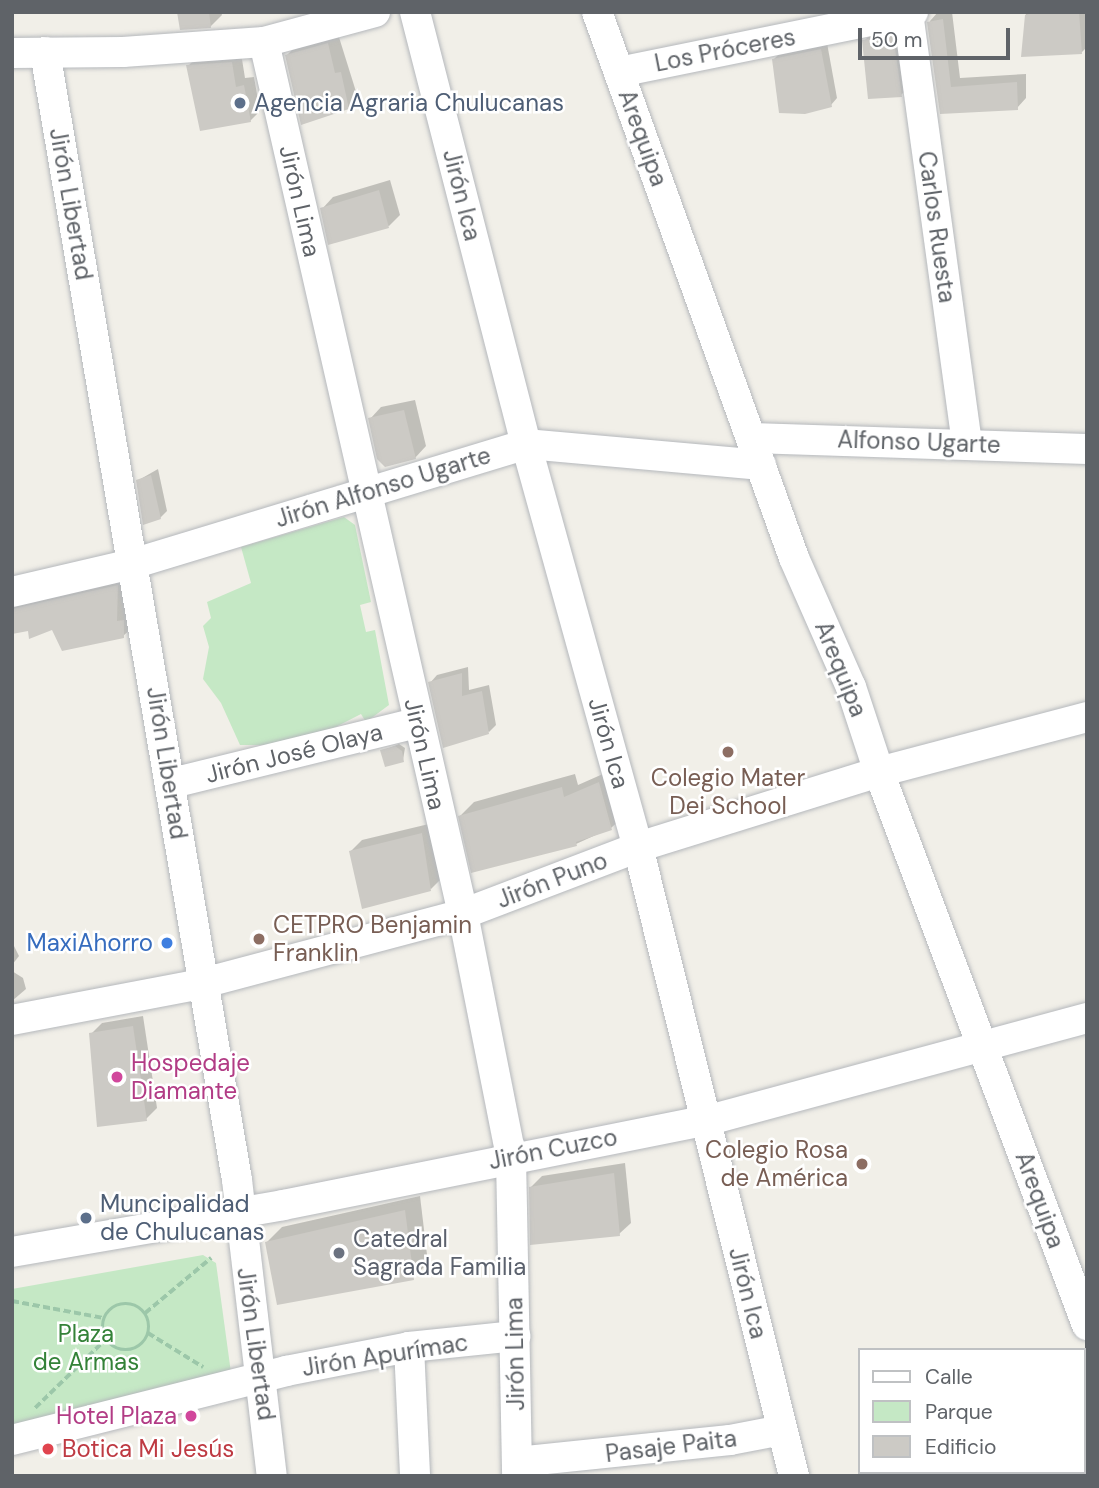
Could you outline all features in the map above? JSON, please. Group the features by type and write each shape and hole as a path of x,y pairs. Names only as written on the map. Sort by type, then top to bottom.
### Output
{"street":[{"path":"12,52 123,52 264,42 375,12"},
{"name":"Jirón Ica","path":"415,12 526,444 638,847 794,1476"},
{"name":"Arequipa","path":"597,12 794,558 851,687 879,772 1087,1325"},
{"name":"Los Próceres","path":"619,72 911,13"},
{"name":"Carlos Ruesta","path":"911,13 967,442"},
{"name":"Jirón Lima","path":"264,42 367,491 416,723 463,914 510,1157 517,1469"},
{"name":"Jirón Libertad","path":"45,52 172,783 200,984 237,1180 238,1212 263,1377 272,1476"},
{"name":"Alfonso Ugarte","path":"757,451 967,442 1087,449"},
{"name":"Jirón Alfonso Ugarte","path":"12,592 132,564 526,444 757,451"},
{"name":"Jirón Puno","path":"12,1020 200,984 463,914 638,847 879,772 1087,717"},
{"name":"Jirón José Olaya","path":"172,783 416,723"},
{"name":"Jirón Cuzco","path":"12,1252 238,1212 705,1121 981,1043 1087,1018"},
{"name":"Jirón Apurímac","path":"12,1440 263,1377 408,1347 515,1336"},
{"path":"408,1347 415,1476"},
{"name":"Pasaje Paita","path":"517,1469 782,1430"}],"path":[{"path":"145,1313 211,1258"},
{"path":"12,1301 104,1318 123,1304 145,1313"},
{"path":"104,1318 106,1339 116,1348 129,1350 141,1344 148,1333 145,1313"},
{"path":"148,1333 206,1369"},
{"path":"30,1414 106,1339"}],"green space":[{"path":"344,517 355,525 371,602 360,605 366,632 375,630 389,705 366,722 361,714 324,733 271,745 240,745 221,703 203,679 209,647 203,626 211,618 207,602 251,583 241,547"},
{"name":"Plaza de Armas","path":"203,1255 216,1263 232,1380 12,1435 12,1289"}],"building":[{"path":"177,12 209,12 211,28 180,30"},
{"path":"1037,12 1079,12 1082,54 1021,57 1025,15"},
{"path":"943,19 951,87 1017,82 1018,110 940,114 927,22"},
{"path":"893,34 902,97 868,99 862,40"},
{"path":"328,43 335,73 341,72 349,109 301,125 285,55"},
{"path":"821,49 832,107 805,114 779,113 772,59"},
{"path":"232,62 236,87 244,85 251,122 200,131 186,65"},
{"path":"379,190 389,228 328,245 320,208"},
{"path":"404,410 416,459 385,467 377,459 368,418"},
{"path":"151,475 161,519 143,525 136,480"},
{"path":"118,585 117,621 124,620 124,638 62,651 52,630 29,639 28,631 12,634 12,609"},
{"path":"462,673 462,696 482,691 489,734 443,748 428,682"},
{"path":"395,746 402,751 404,762 385,767 380,750"},
{"path":"599,782 612,830 576,842 577,846 471,873 458,816 562,787 564,797"},
{"path":"422,833 431,891 362,909 349,851"},
{"name":"Hospedaje Diamante","path":"133,1026 147,1121 97,1127 89,1033"},
{"path":"614,1173 620,1236 530,1245 529,1187"},
{"name":"Catedral Sagrada Familia","path":"405,1210 414,1280 277,1305 265,1242"}],"place":[{"name":"Agencia Agraria Chulucanas","path":"240,103"},
{"name":"Colegio Mater Dei School","path":"728,752"},
{"name":"CETPRO Benjamin Franklin","path":"259,939"},
{"name":"MaxiAhorro","path":"167,943"},
{"name":"Hospedaje Diamante","path":"117,1077"},
{"name":"Colegio Rosa de América","path":"862,1164"},
{"name":"Muncipalidad de Chulucanas","path":"86,1218"},
{"name":"Catedral Sagrada Familia","path":"339,1253"},
{"name":"Hotel Plaza","path":"191,1416"},
{"name":"Botica Mi Jesús","path":"48,1449"}]}
